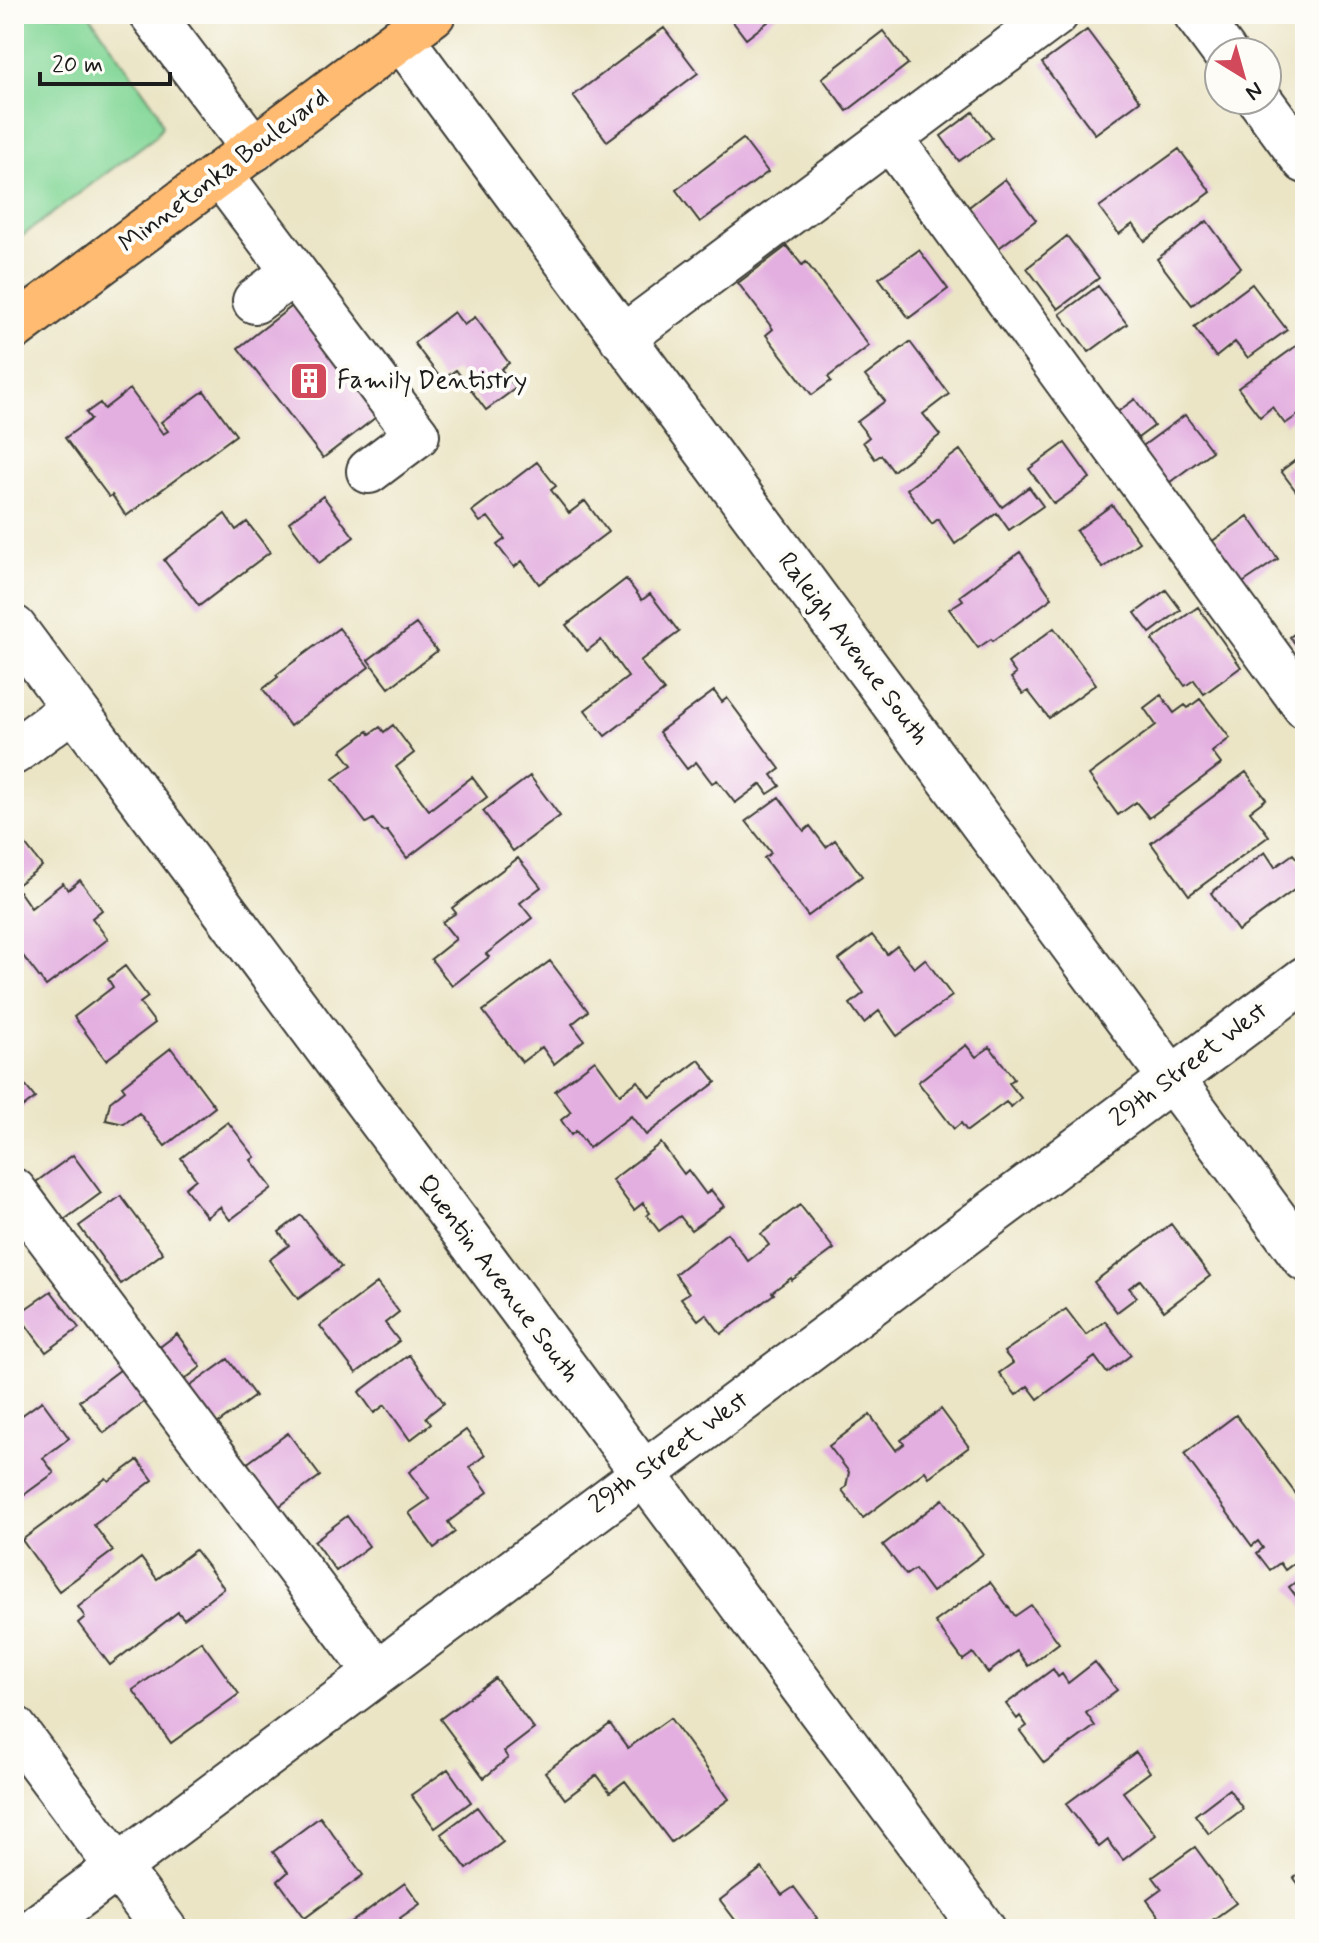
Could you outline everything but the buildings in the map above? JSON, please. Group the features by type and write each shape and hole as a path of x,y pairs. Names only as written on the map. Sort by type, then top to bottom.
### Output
{"main road":[{"name":"Minnetonka Boulevard","path":"14,328 237,161 411,24"}],"street":[{"path":"152,14 237,161 294,272 417,435 369,471"},
{"path":"622,338 1056,14"},
{"path":"1196,14 1212,36"},
{"name":"Raleigh Avenue South","path":"411,24 622,338 1305,1259"},
{"path":"1272,116 1305,161"},
{"path":"890,138 1305,706"},
{"path":"255,301 294,272"},
{"name":"Quentin Avenue South","path":"14,628 983,1929"},
{"path":"14,752 73,708"},
{"name":"29th Street West","path":"35,1929 1305,979"},
{"path":"14,1191 376,1672"},
{"path":"14,1728 164,1929"}],"green space":[{"path":"14,14 89,14 157,110 162,126 156,136 14,242"}],"place":[{"name":"Family Dentistry","path":"309,381"}]}
